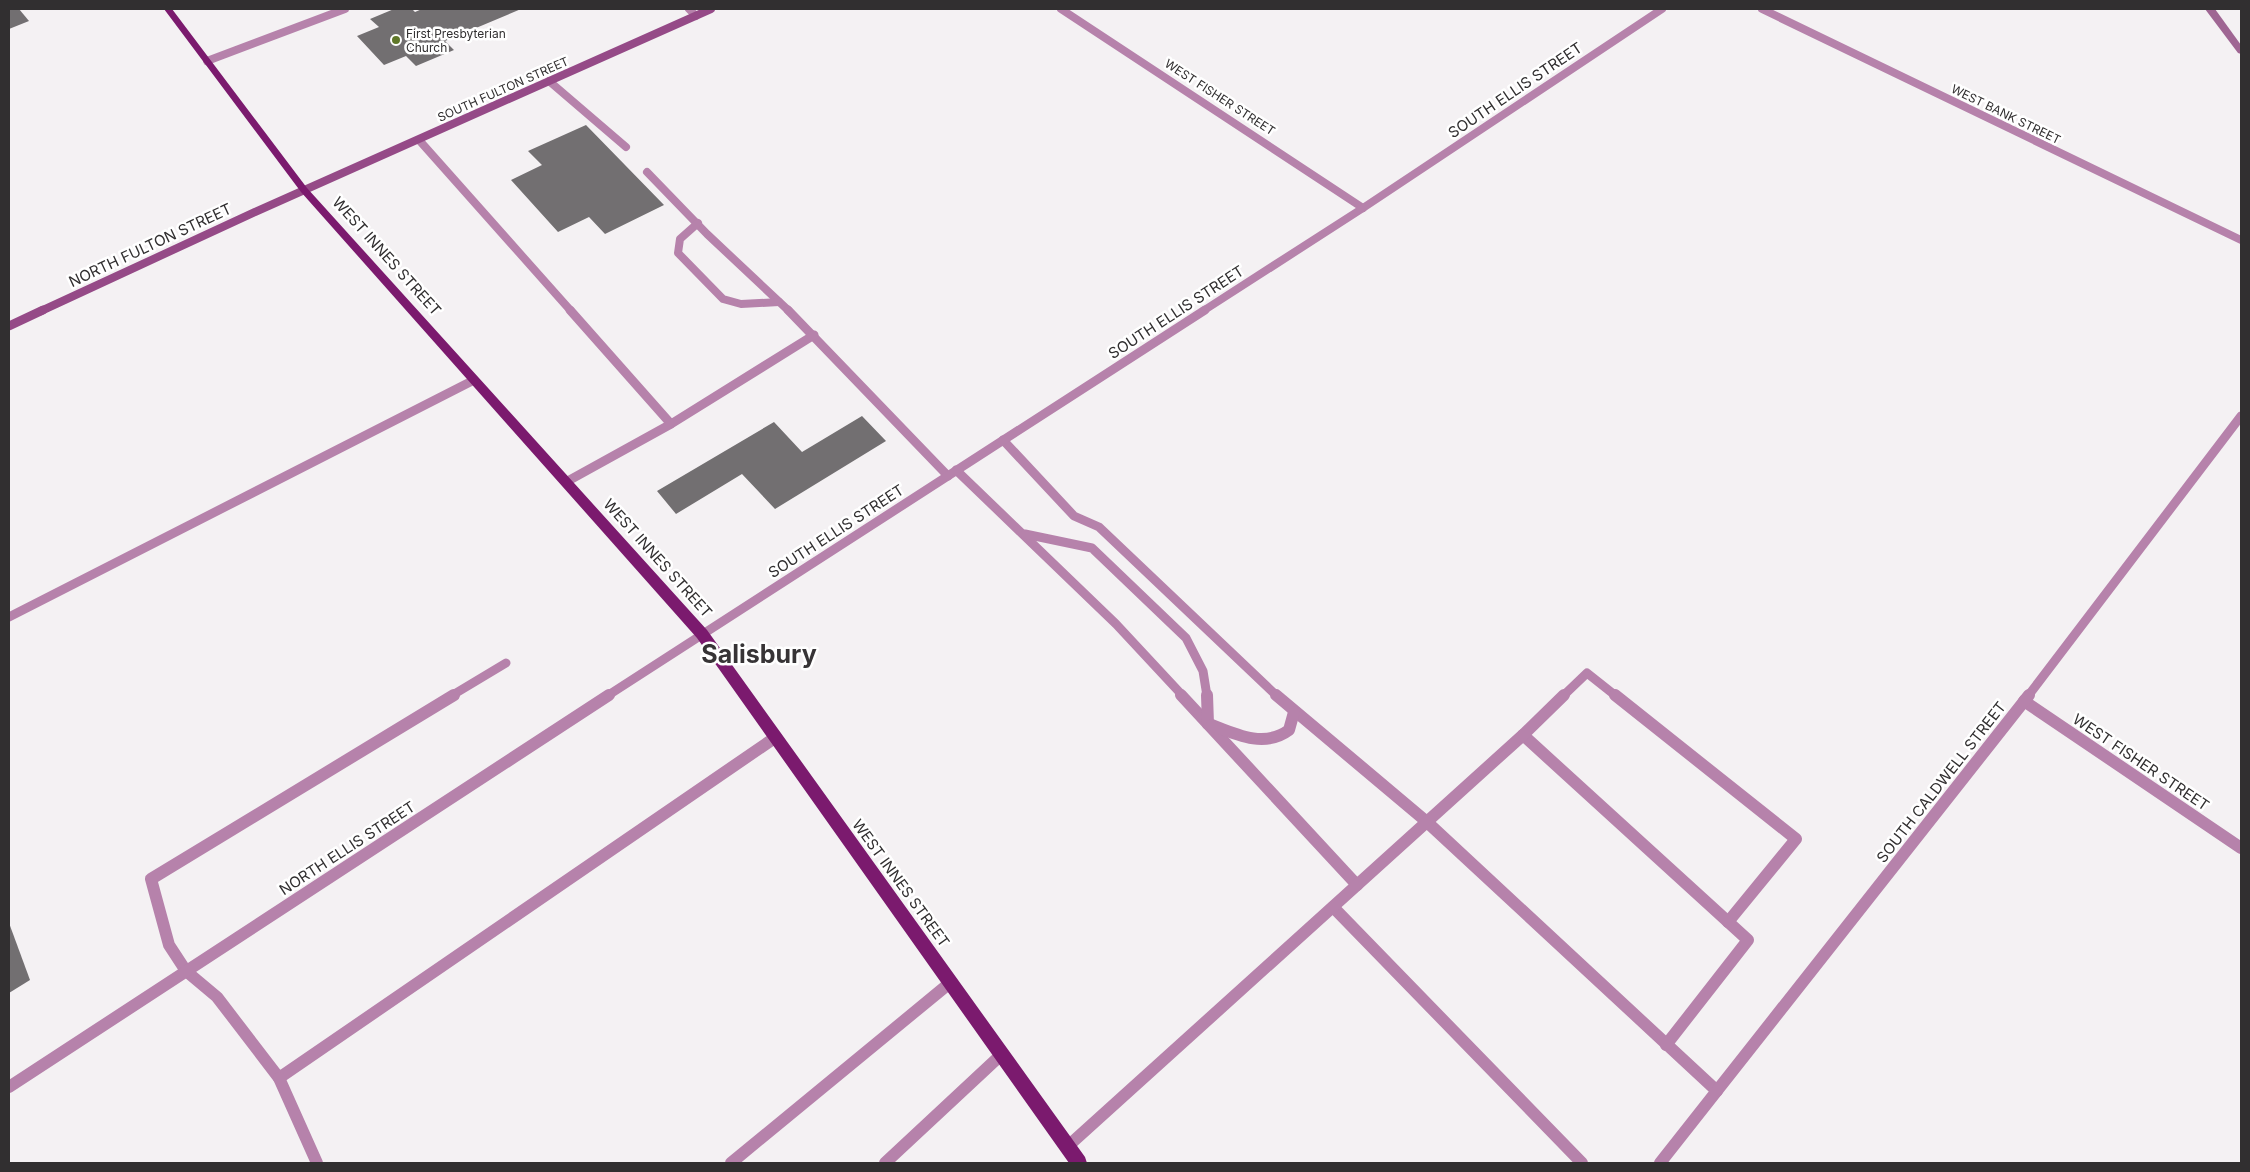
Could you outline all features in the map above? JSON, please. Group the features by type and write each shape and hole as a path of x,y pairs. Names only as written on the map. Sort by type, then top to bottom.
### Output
{"main road":[{"name":"WEST INNES STREET","path":"168,9 304,190 702,634 1079,1163"}],"street":[{"path":"312,21 322,9"},
{"path":"207,61 344,9"},
{"path":"689,9 696,16"},
{"name":"SOUTH FULTON STREET","path":"304,190 712,9"},
{"name":"WEST FISHER STREET","path":"1061,9 1363,208"},
{"name":"SOUTH ELLIS STREET","path":"702,634 1363,208 1662,9"},
{"name":"WEST BANK STREET","path":"1762,9 2241,240"},
{"path":"549,81 626,147"},
{"path":"419,140 671,424"},
{"path":"647,172 952,473 1024,534 1116,624 1357,885"},
{"name":"NORTH FULTON STREET","path":"9,326 304,190"},
{"path":"698,223 680,239 678,253 723,299 741,304 779,302"},
{"path":"566,482 671,424 814,335"},
{"path":"9,617 474,380"},
{"name":"SOUTH CALDWELL STREET","path":"1660,1163 2024,701 2241,416"},
{"path":"1003,440 1074,516 1099,527 1294,712 1427,822 1716,1092"},
{"path":"1024,534 1092,548 1186,638 1203,671 1207,686 1208,724"},
{"name":"NORTH ELLIS STREET","path":"9,1087 702,634"},
{"path":"317,1163 279,1078 217,997 186,971 169,945 151,879 506,663"},
{"path":"1067,1147 1523,735 1587,673 1796,839 1728,922"},
{"name":"WEST FISHER STREET","path":"2024,701 2241,848"},
{"path":"1208,724 1230,732 1256,738 1276,738 1289,730 1294,712"},
{"path":"1523,735 1748,940 1666,1045"},
{"path":"279,1078 776,737"},
{"path":"1333,907 1582,1163"},
{"path":"731,1163 950,982"},
{"path":"885,1163 1002,1054"}],"building":[{"path":"9,9 19,9 29,21 9,29"},
{"path":"394,9 412,9 415,12 422,9 521,9 445,41 454,50 416,66 406,56 384,65 357,36 379,27 370,19"},
{"path":"586,125 664,205 605,234 589,217 558,232 511,180 542,165 528,151"},
{"path":"862,416 886,441 775,509 742,474 676,514 657,491 774,422 802,452"},
{"path":"9,923 30,980 9,993"}],"waterway":[{"path":"2210,9 2241,51"}],"place":[{"name":"First Presbyterian Church","path":"396,40"}],"district":[{"name":"Salisbury","path":"759,654"}]}
